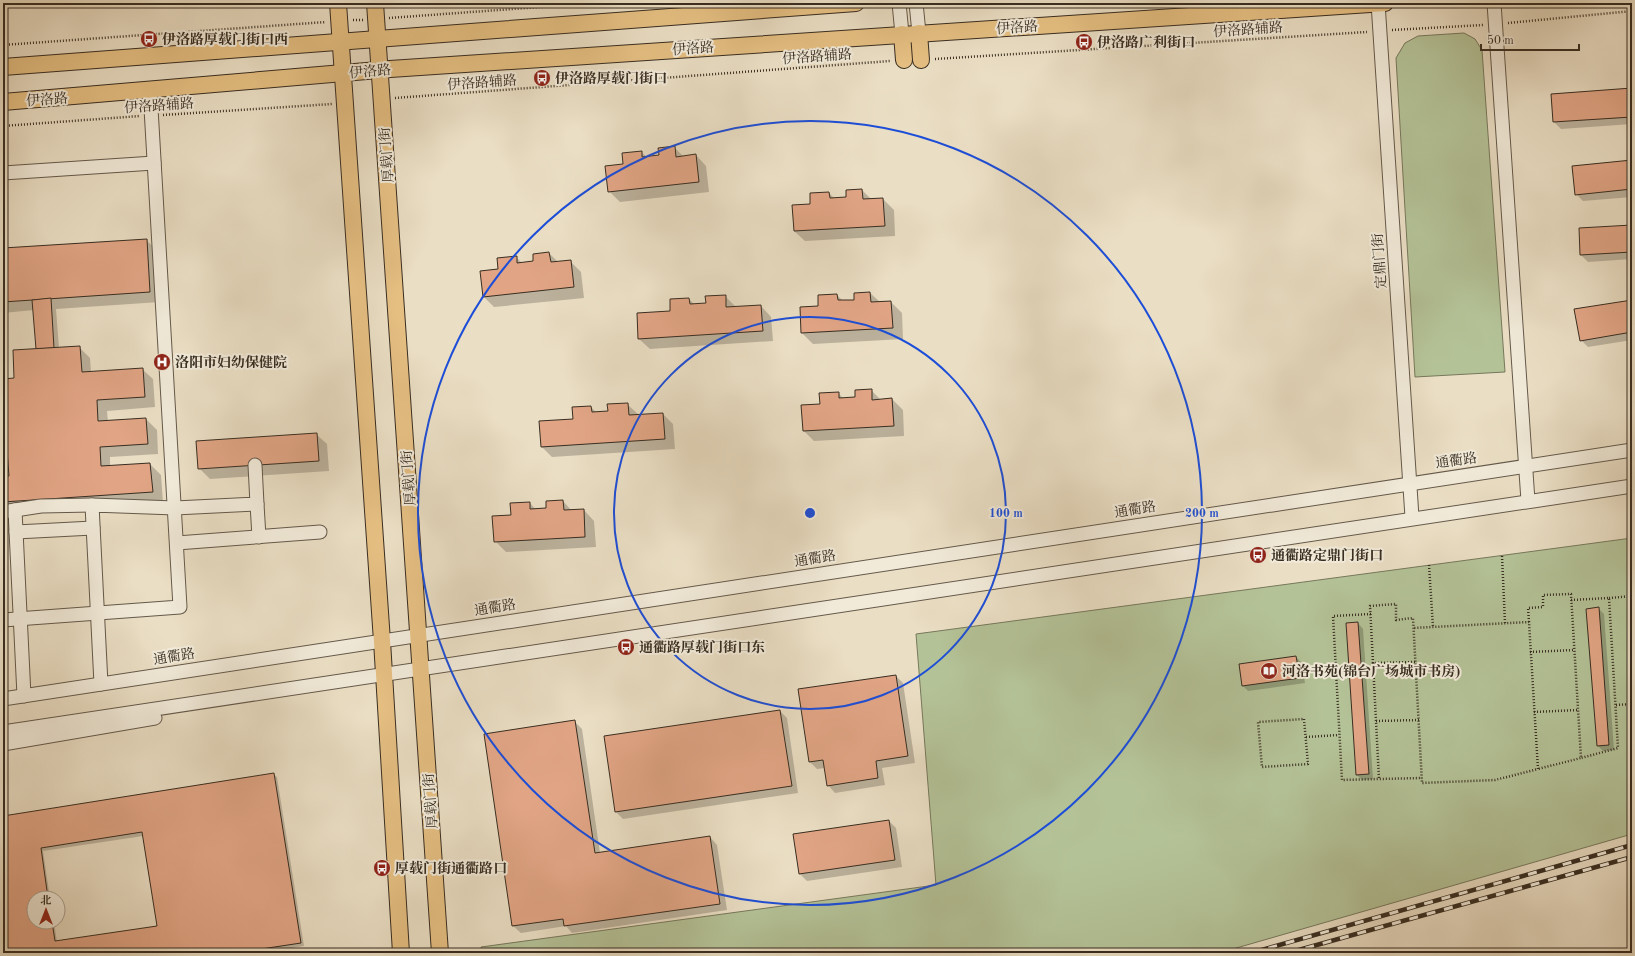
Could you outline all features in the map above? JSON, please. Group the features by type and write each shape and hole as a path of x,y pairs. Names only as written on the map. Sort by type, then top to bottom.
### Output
{"main road":[{"path":"338,3 382,641 401,953"},
{"name":"厚载门街","path":"375,3 440,953"},
{"path":"3,67 856,3"},
{"name":"伊洛路","path":"3,102 150,91 380,70 1385,3"},
{"path":"920,33 921,60"},
{"path":"902,34 904,60"}],"street":[{"path":"899,3 902,34"},
{"path":"916,3 920,33"},
{"name":"定鼎门街","path":"1378,3 1412,517"},
{"path":"1494,3 1528,501"},
{"path":"3,620 180,607 150,91"},
{"path":"3,174 154,163"},
{"name":"通衢路","path":"3,699 1632,450"},
{"path":"255,465 259,536"},
{"path":"3,732 384,676 1412,517 1632,486"},
{"path":"24,696 16,532 9,511 41,506 92,505 175,508 257,504"},
{"path":"92,505 101,684"},
{"path":"16,532 93,528"},
{"path":"177,543 320,532"},
{"path":"3,744 84,732 384,676"}],"path":[{"path":"3,45 596,3"},
{"name":"伊洛路辅路","path":"921,60 1496,24 1632,11"},
{"name":"伊洛路辅路","path":"382,99 904,60"},
{"name":"伊洛路辅路","path":"3,126 344,103"},
{"path":"1502,556 1505,623"},
{"path":"1429,565 1433,627"},
{"path":"1538,769 1528,608 1543,607 1543,595 1571,594 1580,758"},
{"path":"1571,600 1632,596"},
{"path":"1379,779 1370,606 1396,604 1396,620 1413,618 1422,784 1495,780 1618,748 1609,598"},
{"path":"1370,614 1333,616 1342,780 1422,778"},
{"path":"1413,628 1528,622"},
{"path":"1530,652 1574,650"},
{"path":"1373,663 1415,662"},
{"path":"1616,705 1632,704"},
{"path":"1534,712 1578,710"},
{"path":"1304,719 1306,737 1308,764 1262,767 1258,722 1304,719"},
{"path":"1376,721 1419,720"},
{"path":"1306,737 1339,735"}],"green space":[{"path":"1464,33 1475,39 1482,50 1505,372 1415,377 1396,58 1405,43 1418,36"},
{"path":"1632,538 1632,834 1219,953 481,953 481,947 936,885 916,634"}],"building":[{"path":"1632,88 1632,117 1553,122 1551,94"},
{"path":"675,146 676,157 696,154 699,182 608,192 605,166 623,164 622,153 642,151 642,157 659,155 658,148"},
{"path":"1632,160 1632,189 1575,195 1572,166"},
{"path":"862,189 863,199 883,198 885,226 794,231 792,205 810,204 810,193 829,192 830,198 846,197 846,190"},
{"path":"1632,225 1632,252 1580,255 1579,228"},
{"path":"147,239 150,292 3,302 3,248"},
{"path":"549,252 551,262 571,260 574,287 483,297 480,271 498,269 497,258 517,256 517,263 533,261 533,254"},
{"path":"870,292 871,302 891,301 893,328 801,333 800,307 818,306 818,295 837,294 838,300 854,300 854,293"},
{"path":"726,295 726,307 761,305 763,331 638,339 637,313 670,311 670,299 689,298 690,304 706,303 705,296"},
{"path":"51,298 54,348 36,349 32,300"},
{"path":"1632,300 1632,332 1580,341 1574,309"},
{"path":"80,346 82,372 143,368 145,397 97,400 98,421 146,418 148,444 100,447 101,466 150,463 153,492 3,502 3,476 9,476 7,451 3,452 3,427 5,426 3,379 14,378 13,350"},
{"path":"872,389 872,400 892,398 894,426 803,431 801,405 820,404 819,393 839,392 839,398 855,397 855,390"},
{"path":"628,403 629,415 663,413 665,439 541,447 539,421 573,419 572,407 591,406 592,412 608,411 607,404"},
{"path":"317,433 319,461 198,469 196,441"},
{"path":"563,500 564,510 584,509 585,537 494,542 492,516 511,515 510,503 530,502 530,509 546,508 546,501"},
{"path":"1599,607 1609,745 1597,746 1586,609"},
{"path":"1358,622 1369,774 1356,775 1346,623"},
{"name":"河洛书苑(锦台广场城市书房)","path":"1296,656 1300,678 1242,686 1239,664"},
{"path":"896,675 908,756 876,761 878,778 827,786 823,760 809,762 798,689"},
{"path":"780,710 792,786 615,812 604,736"},
{"path":"575,720 595,853 710,836 720,904 564,926 563,919 512,926 484,734"},
{"path":"274,773 301,943 235,953 3,953 3,816","holes":["142,832 157,926 55,941 53,930 26,930 26,890 47,890 41,848"]},
{"path":"889,820 895,860 799,874 793,834"}],"railway":[{"path":"1251,953 1632,845"},
{"path":"1288,953 1632,857"}],"place":[{"name":"伊洛路厚载门街口西","path":"149,39"},
{"name":"伊洛路广利街口","path":"1084,42"},
{"name":"伊洛路厚载门街口","path":"542,78"},
{"name":"洛阳市妇幼保健院","path":"162,362"},
{"name":"通衢路定鼎门街口","path":"1258,555"},
{"name":"通衢路厚载门街口东","path":"626,647"},
{"name":"河洛书苑(锦台广场城市书房)","path":"1269,671"},
{"name":"厚载门街通衢路口","path":"382,868"}]}
